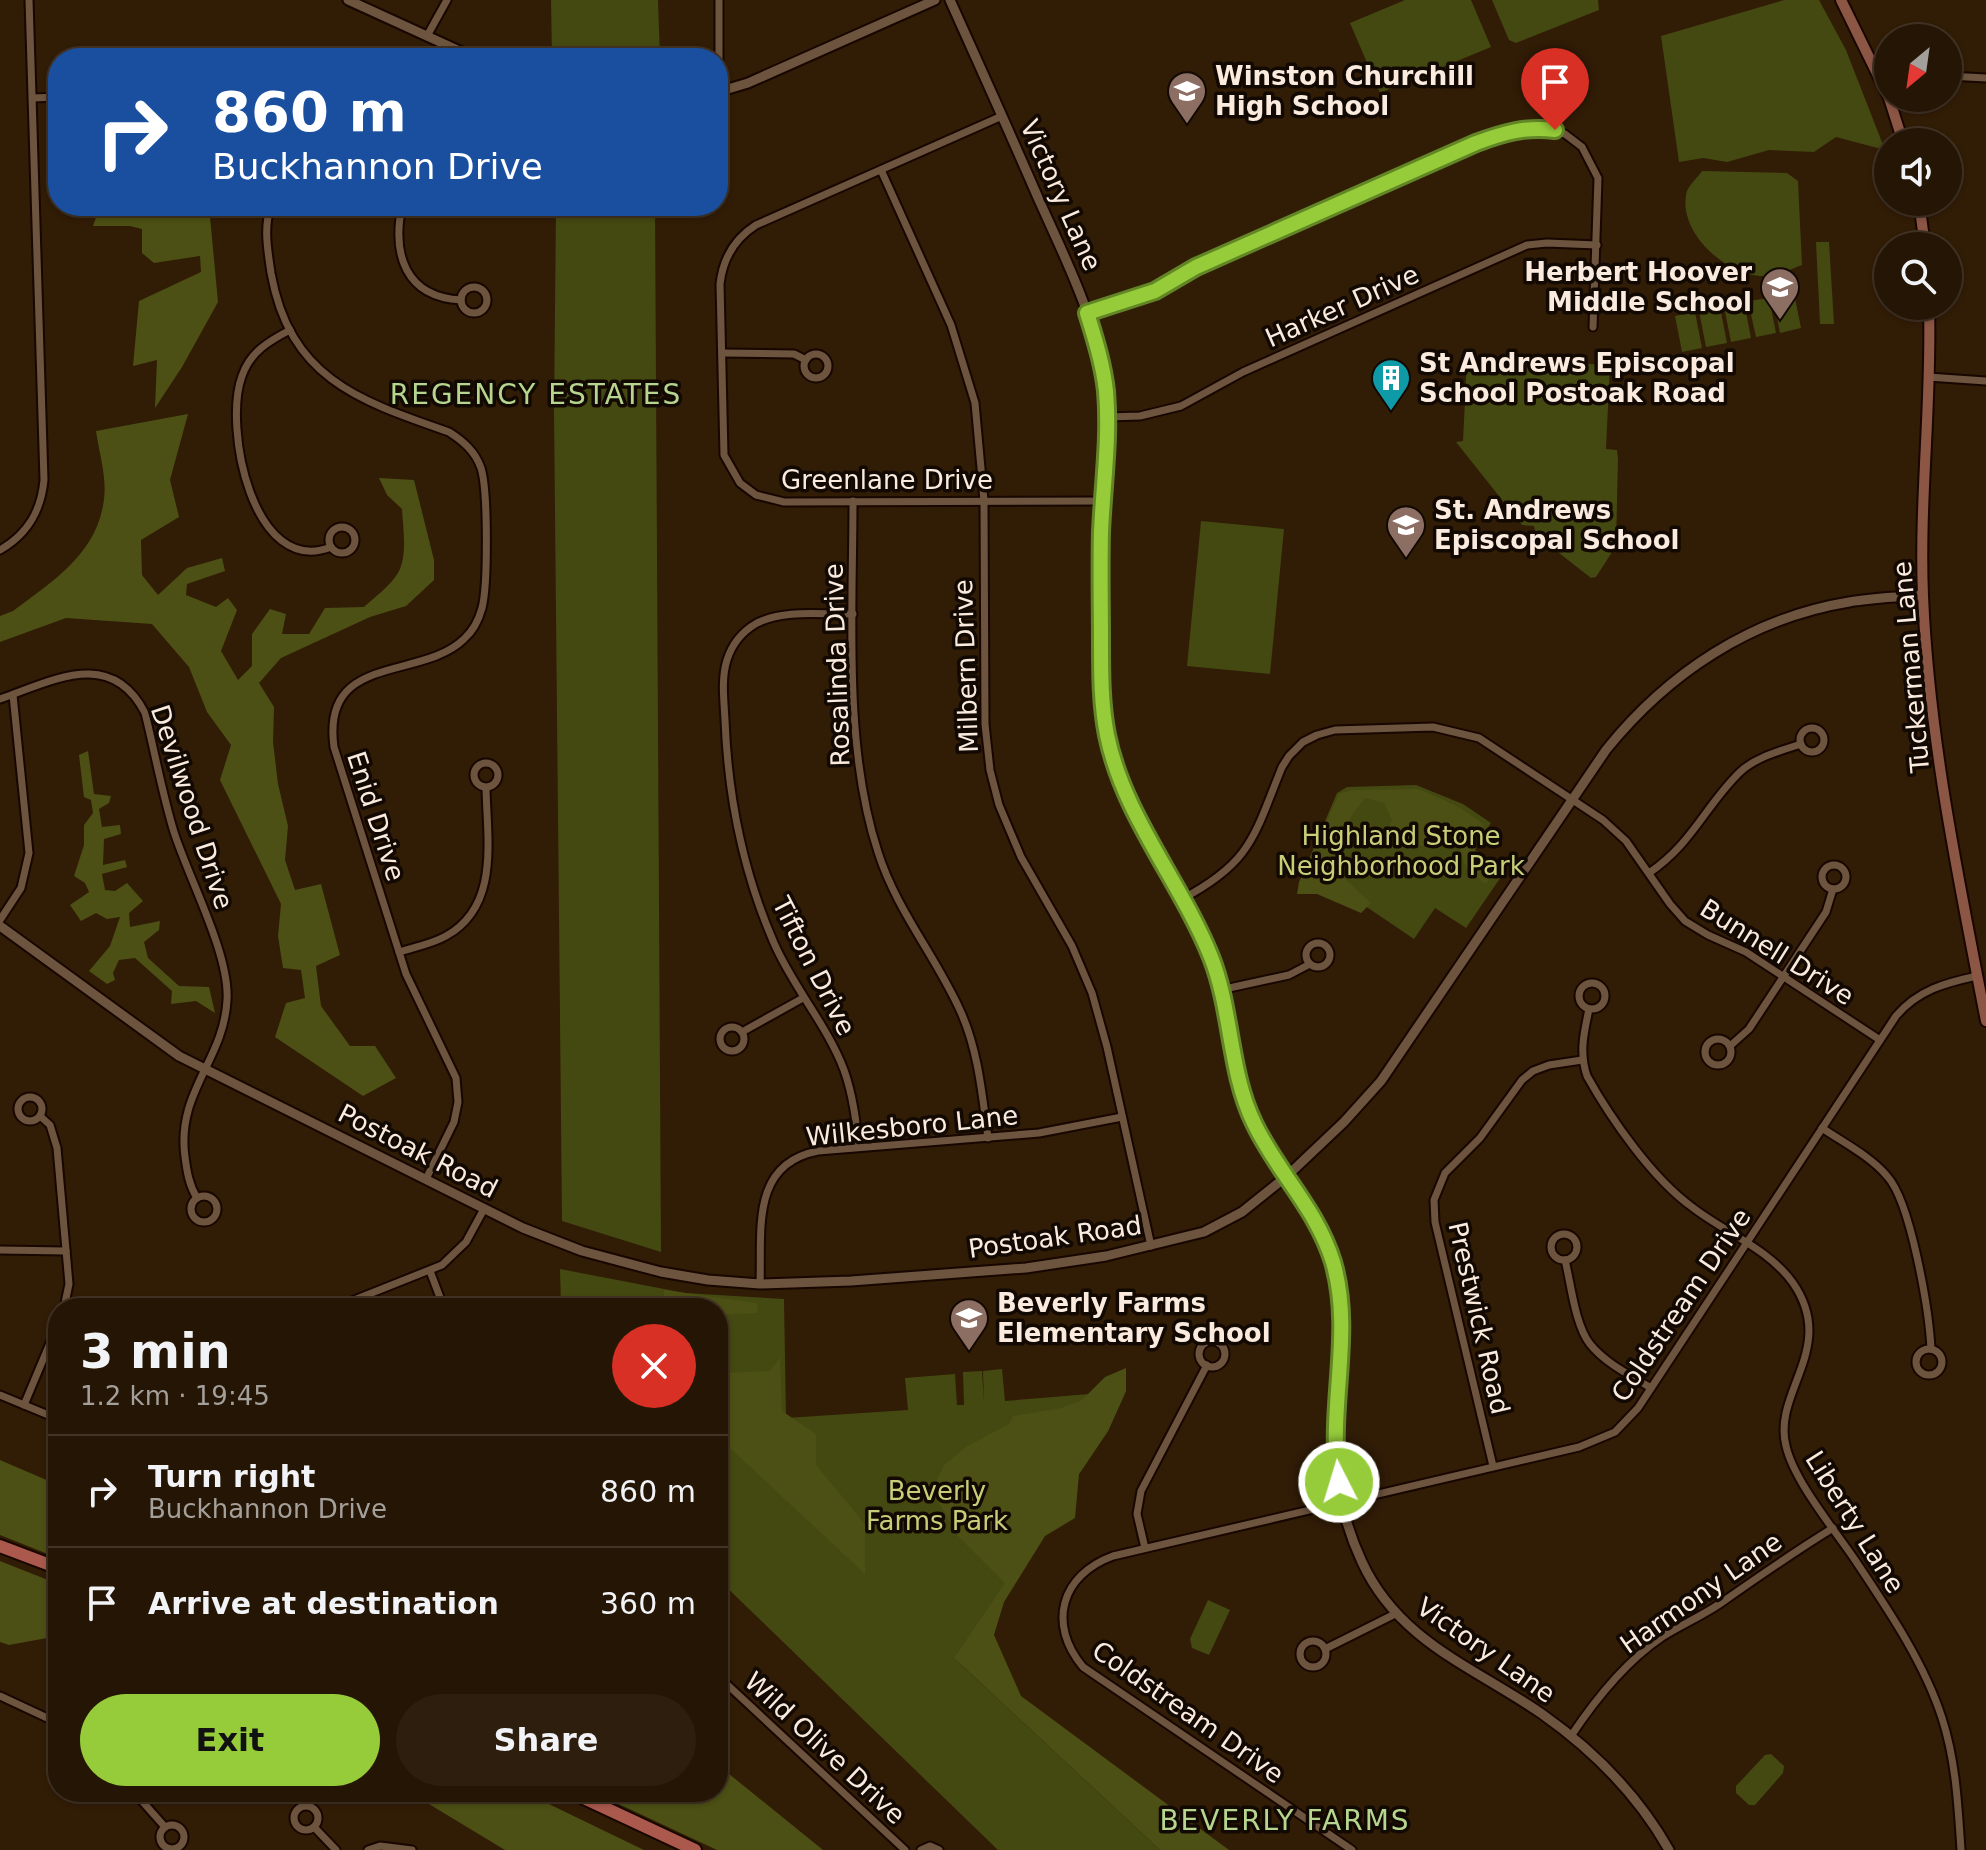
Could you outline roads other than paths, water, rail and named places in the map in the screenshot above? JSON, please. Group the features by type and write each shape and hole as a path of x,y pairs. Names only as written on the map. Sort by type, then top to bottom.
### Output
{"main road":[{"path":"1841,0 1874,67"},
{"name":"Tuckerman Lane","path":"1929,320 1923,595 1939,761 1986,1021"},
{"path":"0,1546 48,1564"},
{"path":"592,1802 695,1850"}],"street":[{"path":"0,550 18,538 35,517 44,480 29,0"},
{"path":"348,0 453,48"},
{"path":"427,36 447,0"},
{"path":"719,0 719,48"},
{"path":"728,89 935,0"},
{"name":"Victory Lane","path":"950,0 1087,313 1102,364 1108,459 1104,501 1101,668 1107,735 1123,787 1209,952 1249,1111 1258,1131 1321,1230 1337,1281 1341,1326 1336,1462 1343,1502 1362,1563 1395,1614 1424,1640 1571,1736 1625,1787 1669,1850"},
{"path":"1962,77 1986,78"},
{"path":"33,98 48,97"},
{"name":"Greenlane Drive","path":"1002,116 756,225 734,243 726,258 720,284 723,447 727,462 740,483 756,495 772,501 1104,501"},
{"path":"1087,313 1155,291 1196,267 1456,151 1537,127 1565,134 1582,147 1590,159 1599,187 1593,327"},
{"name":"Milbern Drive","path":"881,170 951,325 966,366 980,434 984,501 984,715 990,770 1013,841 1087,978 1104,1034 1151,1246"},
{"name":"Enid Drive","path":"269,216 266,232 271,270 290,330 308,356 343,389 380,408 449,432 459,439 476,458 484,484 484,599 474,627 451,649 362,679 343,697 333,721 334,747 399,952 415,996 456,1078 458,1102 454,1122 426,1179"},
{"path":"401,216 398,238 402,262 410,275 430,292 461,300"},
{"name":"Harker Drive","path":"1107,417 1140,416 1181,406 1241,373 1527,245 1597,245"},
{"path":"290,330 260,348 242,375 238,406 241,463 268,528 277,538 286,546 302,552 318,552 331,547"},
{"path":"722,353 794,354 806,360"},
{"path":"1928,377 1986,381"},
{"name":"Rosalinda Drive","path":"853,501 857,756 868,816 878,852 898,902 959,1008 968,1032 980,1077 988,1138"},
{"name":"Postoak Road","path":"0,926 160,1044 204,1069 484,1209 538,1234 617,1261 708,1280 760,1284 1026,1268 1151,1246 1204,1232 1258,1201 1344,1122 1381,1081 1606,750 1643,708 1678,677 1723,647 1768,625 1809,610 1857,601 1923,595"},
{"name":"Tifton Drive","path":"853,614 766,619 755,624 737,640 725,671 727,764 736,825 775,946 842,1066 855,1111 859,1147"},
{"name":"Devilwood Drive","path":"0,699 73,673 91,673 107,677 126,688 145,713 174,833 225,971 227,999 224,1023 187,1108 183,1132 188,1179 197,1198"},
{"path":"0,920 21,888 29,853 13,695"},
{"name":"Bunnell Drive","path":"1182,899 1221,876 1241,856 1254,836 1287,759 1303,742 1325,732 1433,727 1465,733 1490,744 1603,820 1626,841 1685,921 1746,952 1880,1040"},
{"path":"1649,873 1677,852 1740,772 1760,759 1801,744"},
{"path":"399,952 431,943 455,931 472,914 481,899 487,873 486,788"},
{"path":"1730,1046 1749,1029 1826,912 1833,889"},
{"path":"1220,990 1289,975 1310,964"},
{"name":"Coldstream Drive","path":"1352,1850 1093,1675 1075,1658 1065,1636 1063,1611 1071,1587 1084,1572 1102,1560 1579,1447 1604,1438 1632,1417 1896,1016 1913,998 1934,987 1977,976"},
{"path":"742,1032 803,998"},
{"path":"1582,1060 1589,1009"},
{"name":"Liberty Lane","path":"1582,1060 1596,1092 1657,1176 1694,1210 1772,1260 1801,1297 1808,1334 1807,1349 1786,1417 1784,1437 1791,1459 1883,1604 1936,1704 1952,1760 1961,1850"},
{"name":"Prestwick Road","path":"1493,1466 1435,1222 1434,1200 1445,1173 1480,1138 1522,1080 1533,1071 1549,1065 1582,1060"},
{"path":"40,1116 50,1125 57,1148 69,1284 66,1298"},
{"name":"Wilkesboro Lane","path":"760,1284 763,1209 772,1178 789,1162 813,1152 1039,1133 1122,1117"},
{"path":"1822,1128 1878,1166 1899,1193 1911,1232 1931,1349"},
{"path":"360,1298 430,1271 459,1251 484,1209"},
{"path":"0,1250 66,1251"},
{"path":"1565,1260 1582,1329 1589,1343 1609,1361 1651,1388"},
{"path":"430,1271 440,1298"},
{"path":"24,1405 48,1348"},
{"path":"1145,1548 1137,1514 1141,1491 1207,1365"},
{"path":"0,1395 48,1415"},
{"name":"Harmony Lane","path":"1571,1736 1597,1699 1653,1645 1719,1605 1773,1565 1833,1528"},
{"path":"1325,1649 1395,1614"},
{"name":"Wild Olive Drive","path":"728,1685 905,1850"},
{"path":"1,1698 48,1719"},
{"path":"143,1802 165,1827"},
{"path":"314,1827 336,1850"},
{"path":"368,1850 380,1846 412,1850"},
{"name":"Wild Olive Drive","path":"921,1850 930,1846 939,1850"}],"place":[{"name":"Winston Churchill High School","path":"1187,125"},
{"name":"Herbert Hoover Middle School","path":"1780,321"},
{"name":"St Andrews Episcopal School Postoak Road","path":"1391,412"},
{"name":"St. Andrews Episcopal School","path":"1406,559"},
{"name":"Beverly Farms Elementary School","path":"969,1352"}],"district":[{"name":"REGENCY ESTATES","path":"536,394"},
{"name":"BEVERLY FARMS","path":"1285,1820"}],"park label":[{"name":"Highland Stone Neighborhood Park","path":"1401,851"},
{"name":"Beverly Farms Park","path":"937,1506"}]}
